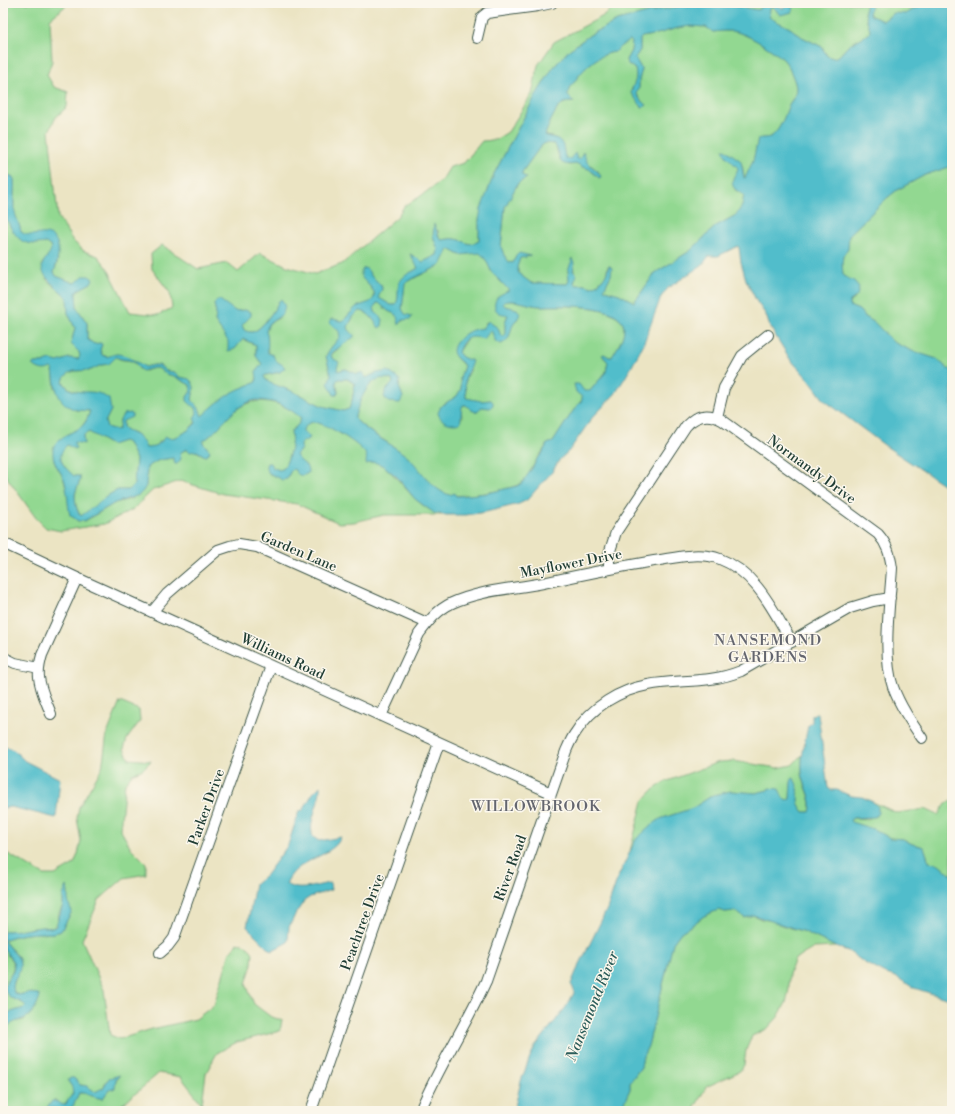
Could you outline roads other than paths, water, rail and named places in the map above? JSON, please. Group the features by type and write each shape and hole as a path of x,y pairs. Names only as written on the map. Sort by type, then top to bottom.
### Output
{"street":[{"path":"477,38 482,17 487,13 505,9 538,6 552,3"},
{"path":"609,569 609,554 616,532 686,426 696,418 702,416 717,417 724,388 742,356 768,335"},
{"name":"Normandy Drive","path":"717,417 878,534 888,547 892,568 888,640 890,674 898,699 922,738"},
{"name":"Williams Road","path":"3,543 552,793"},
{"name":"Garden Lane","path":"152,612 166,594 218,550 239,544 257,547 428,623"},
{"name":"Mayflower Drive","path":"381,716 413,644 439,610 462,599 609,569 694,555 718,559 739,569 749,577 766,600 792,642"},
{"path":"51,714 40,685 39,668 42,655 78,578"},
{"name":"River Road","path":"420,1111 427,1094 474,1008 486,980 566,751 575,732 587,717 609,700 624,692 649,684 714,679 741,671 850,608 873,601 890,598"},
{"path":"3,657 15,663 39,668"},
{"name":"Parker Drive","path":"160,953 174,938 271,666"},
{"name":"Peachtree Drive","path":"311,1111 440,743"}],"water":[{"path":"701,3 718,3 758,10 764,5 764,3 779,3 779,7 783,9 787,3 795,3 792,7 793,12 780,15 772,5 769,16 802,37 822,47 827,56 833,58 839,56 849,45 870,33 865,12 866,3 872,3 869,13 871,16 883,21 894,13 906,14 924,3 952,3 952,163 949,167 925,175 897,190 887,198 849,235 848,248 843,256 842,263 843,276 854,281 859,287 857,296 849,302 849,306 859,310 864,316 875,323 893,342 912,351 937,359 948,369 952,370 952,490 887,447 824,400 810,381 790,359 770,327 766,315 757,302 746,280 738,246 718,256 709,256 702,265 668,288 661,297 643,345 615,394 592,418 569,451 560,459 552,472 527,500 519,504 466,515 445,515 434,513 415,499 397,477 384,466 374,462 366,464 366,455 358,446 334,430 313,422 308,423 303,429 303,432 310,438 301,443 301,449 296,455 307,467 308,473 300,475 293,469 287,479 282,480 270,474 266,470 267,463 270,463 272,467 279,470 283,469 290,450 292,440 291,431 296,427 301,418 280,404 256,400 241,406 203,441 210,451 208,455 205,456 197,451 190,452 186,449 180,453 181,459 177,464 175,464 173,458 159,460 147,467 146,486 139,495 115,503 84,521 78,521 70,515 64,479 55,462 53,450 54,446 60,439 83,425 87,420 90,411 76,410 63,402 58,393 53,369 41,370 32,365 34,363 43,363 50,360 58,362 69,358 78,359 80,356 79,352 71,344 75,328 68,313 67,297 50,282 43,272 43,263 49,254 51,247 46,243 31,244 22,241 14,233 8,223 3,207 3,199 7,184 3,181 3,170 14,179 14,210 21,232 27,235 46,234 52,236 57,244 58,255 54,272 56,276 74,283 83,276 89,276 93,279 91,283 78,290 76,293 77,308 87,323 87,339 94,344 102,344 100,350 102,355 106,357 118,354 132,359 145,367 159,365 166,371 174,372 179,377 189,379 194,387 192,400 199,408 202,416 226,396 255,383 257,379 256,371 262,364 256,356 256,345 243,339 235,349 228,351 228,341 215,322 216,313 214,304 217,300 220,300 235,311 245,310 251,312 251,316 242,325 244,330 251,332 259,329 263,325 281,299 285,307 284,311 269,323 266,331 268,339 268,353 273,355 285,368 280,372 264,376 265,379 270,383 292,391 322,406 343,411 349,409 355,384 348,379 338,379 336,382 338,392 334,395 328,383 331,375 326,356 330,348 340,337 339,331 330,323 330,320 333,319 343,321 356,307 370,302 374,298 374,292 362,277 361,271 364,268 367,269 372,277 381,285 382,289 379,298 391,305 395,305 398,299 399,283 405,276 418,268 410,254 423,262 437,255 438,250 433,236 434,224 441,240 453,239 469,244 479,241 479,220 481,209 494,174 536,95 553,68 569,50 590,35 617,21 659,10","holes":["690,26 706,27 713,32 730,31 745,35 780,56 790,69 796,85 793,99 789,104 782,123 775,133 772,136 758,139 753,161 745,178 741,161 723,149 726,156 738,168 732,183 734,188 744,195 742,206 736,215 716,226 690,251 655,273 634,302 619,294 604,289 611,275 612,268 609,265 606,275 597,285 592,287 575,285 574,282 577,275 573,271 573,258 568,270 569,281 567,284 531,283 519,274 517,267 520,258 531,256 519,253 513,263 509,262 501,247 505,207 518,183 527,178 522,175 522,172 540,147 545,143 554,144 560,160 565,164 578,164 589,169 599,178 601,177 599,173 587,162 583,152 580,159 577,159 575,153 570,159 567,159 562,143 557,139 545,135 554,114 562,104 566,102 574,102 568,96 569,91 574,82 592,62 609,53 615,52 630,40 632,42 631,51 626,60 628,64 635,69 636,76 631,93 642,107 646,106 647,105 642,102 636,93 639,88 639,79 642,70 635,58 640,50 640,39 642,37","449,249 460,255 480,253 486,260 492,273 509,290 498,296 495,303 495,308 498,312 508,315 505,322 504,336 501,336 498,328 488,321 483,328 472,330 463,335 453,349 453,353 464,366 460,378 461,389 457,396 441,406 438,413 444,421 453,424 460,423 463,405 466,405 471,410 476,412 482,407 490,408 493,405 491,400 481,401 466,398 465,380 472,361 463,357 458,352 465,340 471,337 484,339 491,330 496,342 501,344 507,340 513,325 520,314 517,309 505,306 503,304 504,302 513,301 536,306 588,307 602,310 613,314 621,320 624,328 622,340 612,357 604,354 602,355 608,362 606,372 590,391 584,391 579,384 574,384 576,392 582,397 582,400 553,442 547,444 522,483 517,486 488,493 459,496 456,496 454,493 450,495 438,489 404,454 368,430 355,419 357,409 363,395 372,383 378,380 384,378 392,380 393,383 386,391 384,397 388,402 400,403 403,397 399,387 400,380 388,371 376,373 366,378 362,372 357,374 346,369 338,371 337,368 339,362 332,358 331,355 333,352 354,337 348,327 353,317 359,311 366,313 379,328 382,326 383,319 375,312 374,307 377,303 388,311 397,315 399,325 403,320 411,319 412,316 405,314 402,309 405,283 441,265","116,357 130,360 134,362 142,371 158,368 166,374 174,376 190,385 191,391 187,397 187,401 196,409 197,413 194,418 196,423 180,435 173,438 165,436 157,445 146,448 141,439 123,427 123,421 132,417 131,413 124,414 120,421 119,429 115,430 107,427 105,422 111,410 109,399 98,393 74,391 63,382 64,378 69,373 74,371 91,370 101,365 109,364","89,432 111,445 123,441 128,443 136,459 134,485 129,490 118,490 110,494 81,516 77,509 75,497 80,476 74,476 70,473 62,462 61,454 67,445 75,449 74,442 84,444 83,436"]},
{"name":"Nansemond River","path":"816,713 818,714 828,788 851,796 862,797 873,802 878,807 878,813 875,817 853,818 850,820 851,822 873,829 890,838 903,839 912,844 924,847 929,862 939,864 950,874 952,874 952,1000 914,988 896,977 886,974 865,963 848,951 805,932 753,915 745,918 735,911 725,912 718,910 704,916 681,932 673,943 648,1046 643,1056 641,1067 630,1082 630,1089 620,1111 514,1111 521,1081 530,1057 535,1047 566,1007 574,993 571,984 607,909 618,877 636,839 660,819 693,808 713,795 731,791 756,793 768,790 769,788 779,789 783,798 787,800 790,799 791,782 794,778 798,788 799,805 804,812 810,812 811,802 803,777 802,760 808,726 812,722 812,715"},
{"path":"3,746 14,750 25,761 60,779 56,818 11,807 3,808"},
{"path":"320,786 320,793 312,824 313,837 319,841 341,837 337,844 331,849 298,868 291,875 286,884 296,888 308,888 330,883 331,890 310,897 304,901 289,927 288,942 271,951 247,927 255,884 266,875 288,845 299,811 303,810 313,793"},
{"path":"67,886 68,901 72,911 61,931 54,933 23,935 4,940 18,957 20,963 13,988 14,993 18,995 28,993 38,994 40,997 29,1016 3,1029 3,1017 8,1013 26,1006 9,996 5,990 6,982 14,969 14,965 3,947 3,933 6,931 42,927 53,928 56,926 63,905 63,895"},
{"path":"120,1075 116,1079 115,1088 108,1091 103,1098 97,1098 79,1093 73,1106 67,1111 60,1111 53,1108 50,1109 50,1111 45,1111 52,1101 65,1105 73,1093 72,1087 68,1081 70,1078 74,1078 80,1085 87,1086 95,1092 103,1088 109,1078"}],"district":[{"name":"NANSEMOND GARDENS","path":"768,648"},
{"name":"WILLOWBROOK","path":"536,806"}]}
